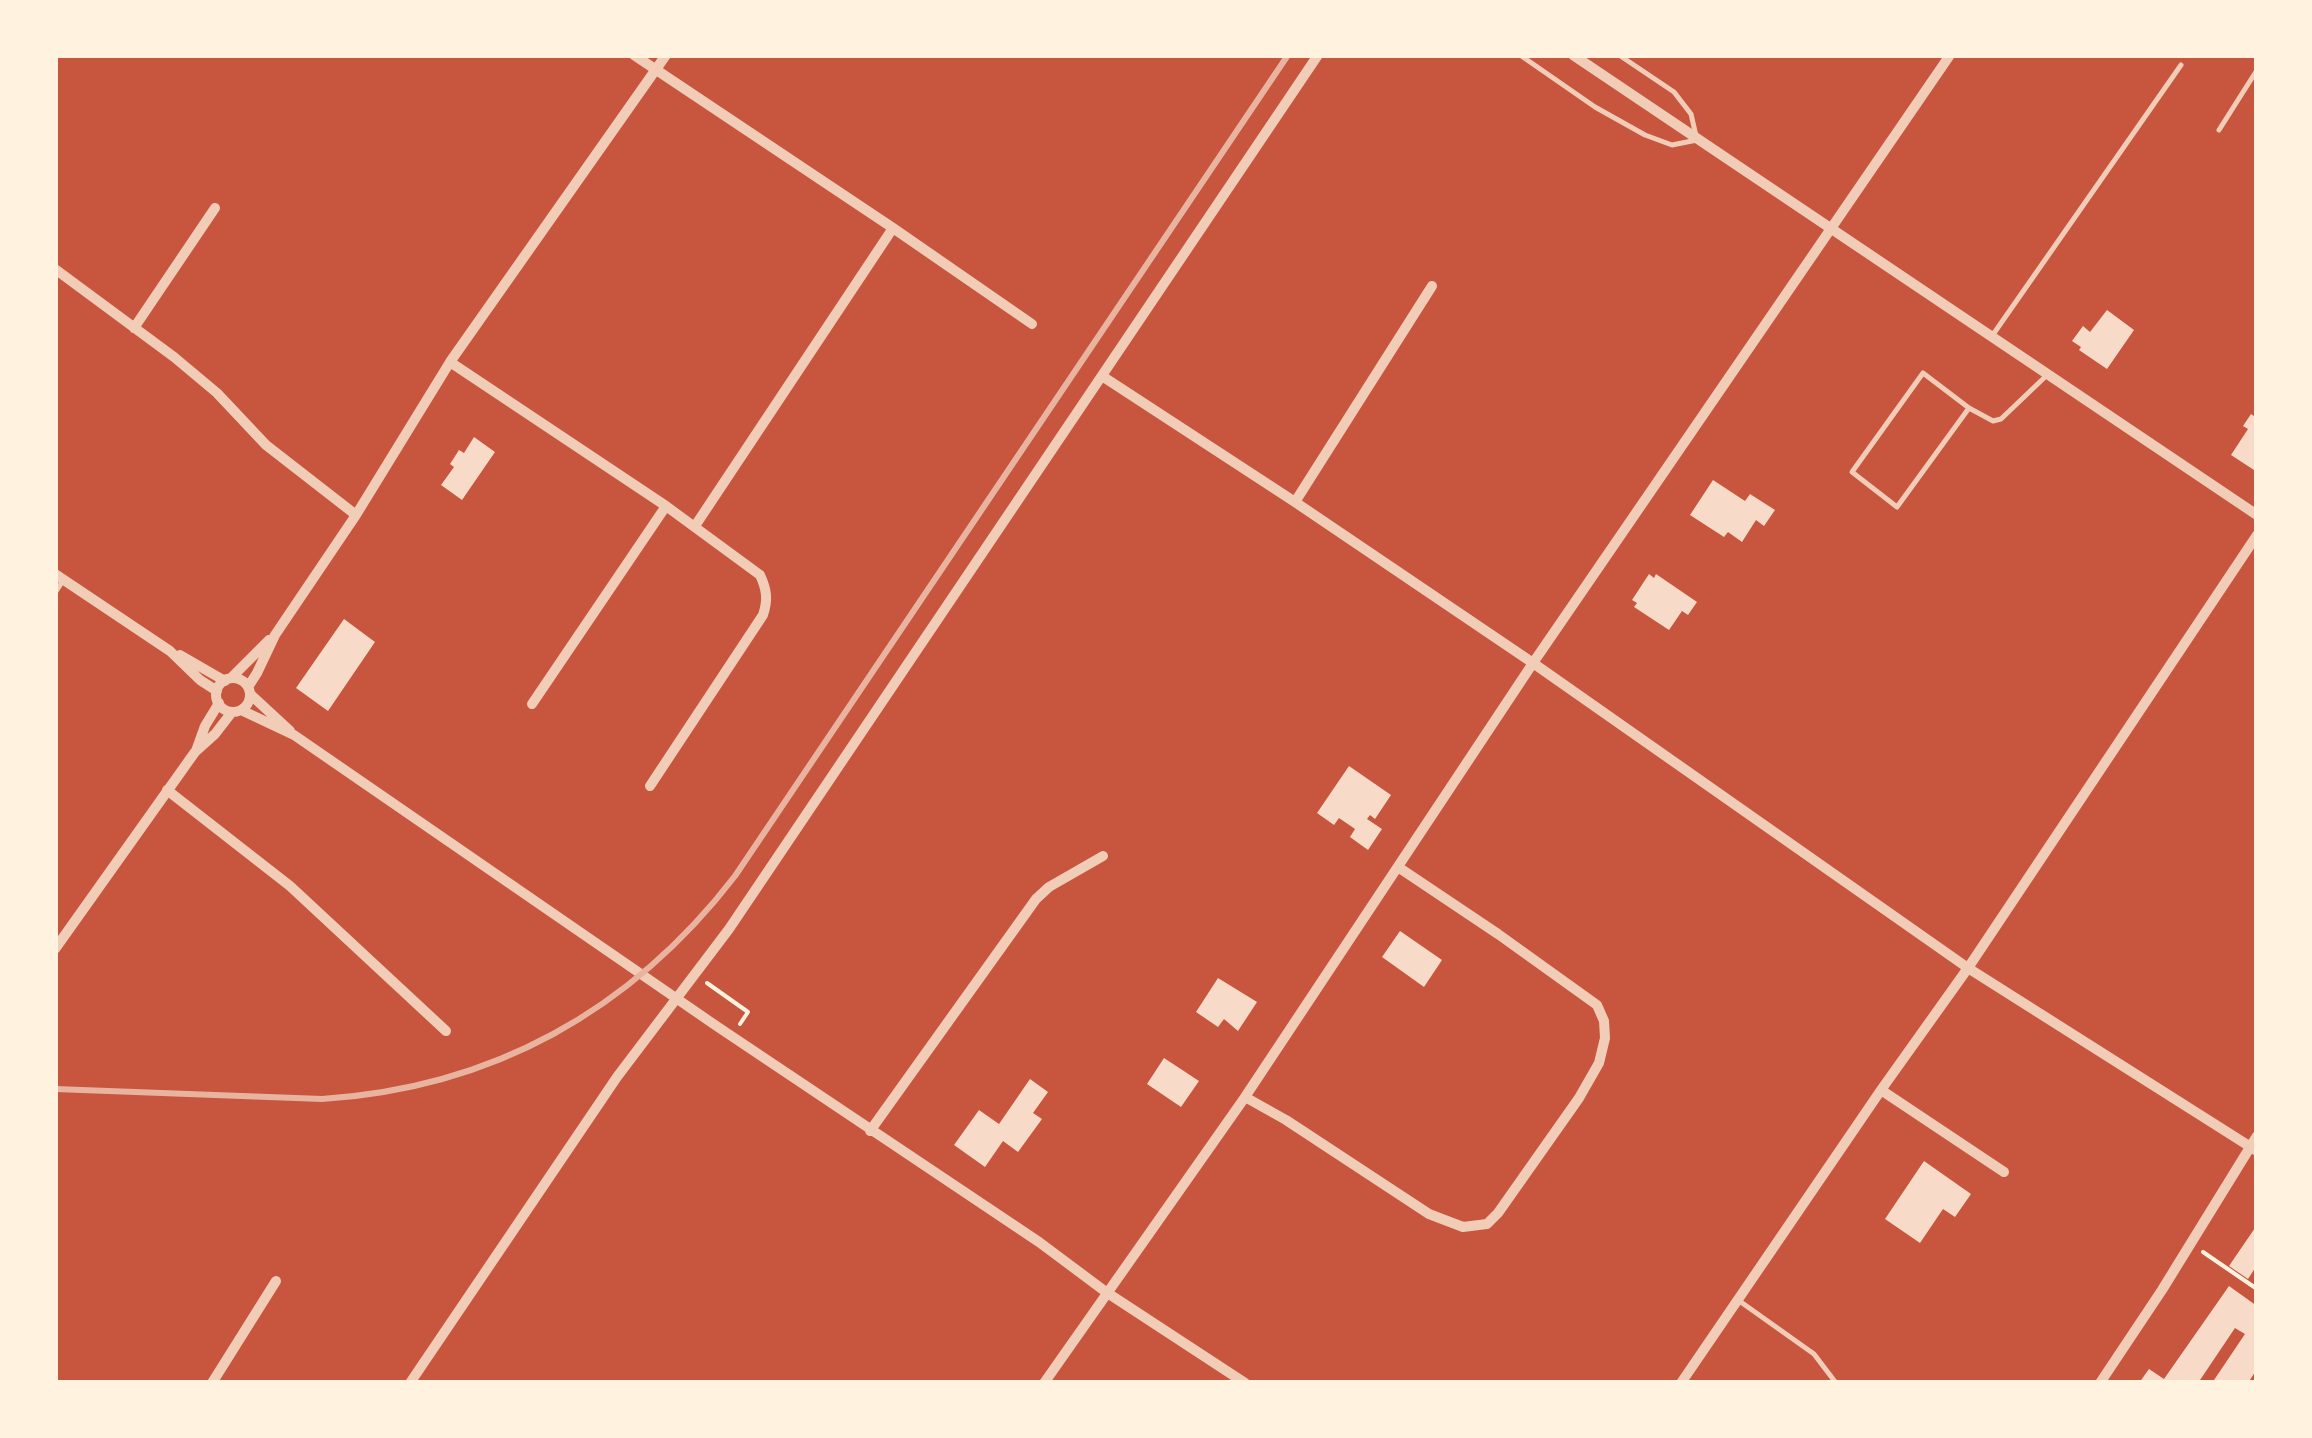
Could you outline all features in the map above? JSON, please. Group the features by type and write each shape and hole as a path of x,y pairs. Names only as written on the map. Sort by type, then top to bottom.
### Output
{"street":[{"path":"634,55 1032,324"},
{"path":"195,752 228,680 275,634 356,516 450,362 666,55"},
{"path":"410,1383 617,1076 729,929 1318,55"},
{"path":"1573,55 2257,516"},
{"path":"1044,1383 1245,1097 1533,662 1950,55"},
{"path":"134,328 215,208"},
{"path":"695,526 894,228"},
{"path":"55,270 174,357 217,393 266,445 356,516"},
{"path":"1295,502 1432,286"},
{"path":"450,362 666,506 760,575 767,596 762,615 650,786"},
{"path":"1102,376 1533,662 1968,968 2255,1145 2100,1383"},
{"path":"532,704 666,506"},
{"path":"1682,1383 1968,968 2257,535"},
{"path":"60,577 170,651 228,680 241,680 294,735 714,1025 1039,1242 1106,1292 1246,1383"},
{"path":"55,949 195,752 248,703 249,690 275,634"},
{"path":"170,651 236,711 294,735"},
{"path":"167,790 290,886 446,1031"},
{"path":"870,1131 1036,899 1049,887 1103,856"},
{"path":"1245,1097 1429,1214 1463,1227 1487,1224 1498,1213 1579,1098 1606,1038 1598,1005 1398,867"},
{"path":"1881,1090 2004,1172"},
{"path":"212,1383 276,1282"}],"lane":[{"path":"1520,55 1595,106 1663,144 1697,140 1691,114 1674,92 1619,55"},
{"path":"1992,336 2182,65"},
{"path":"2219,130 2257,70"},
{"path":"1970,408 1897,508 1852,472 1924,373 1992,422 2001,419 2048,374"},
{"path":"55,593 60,577"},
{"path":"1738,1300 1814,1354 1836,1383"}],"path":[{"path":"706,982 746,1010"},
{"path":"2191,1244 2257,1288"}],"building":[{"path":"2107,310 2134,330 2107,369 2072,341 2083,326 2090,332"},
{"path":"2251,414 2257,418 2257,472 2231,455 2248,429 2243,426"},
{"path":"474,437 495,452 462,500 441,485 454,467 450,464 459,450 464,453"},
{"path":"1713,480 1745,501 1750,494 1775,510 1764,526 1756,520 1742,542 1728,532 1724,537 1690,515"},
{"path":"1649,574 1654,578 1656,574 1697,602 1688,615 1682,611 1669,630 1634,607 1637,603 1632,600"},
{"path":"344,619 375,642 328,711 296,688"},
{"path":"1349,766 1391,795 1375,819 1370,815 1367,819 1382,829 1368,850 1350,837 1355,829 1339,818 1334,825 1317,813"},
{"path":"1400,931 1442,960 1424,987 1382,957"},
{"path":"1218,978 1257,1002 1238,1031 1224,1019 1218,1027 1196,1012"},
{"path":"1164,1058 1199,1081 1181,1107 1147,1084"},
{"path":"1030,1079 1048,1092 1033,1113 1042,1119 1018,1152 1003,1141 985,1167 954,1145 979,1110 999,1124"},
{"path":"1924,1161 1971,1194 1955,1217 1943,1209 1920,1243 1885,1219"},
{"path":"2257,1225 2257,1265 2248,1279 2229,1266"},
{"path":"2229,1286 2257,1306 2257,1369 2248,1383 2212,1383 2245,1334 2235,1328 2198,1383 2139,1383 2149,1369 2164,1379"}],"railway":[{"path":"55,1089 322,1099 384,1092 500,1059 553,1034 603,1003 650,966 694,924 735,876 1288,55"}]}
